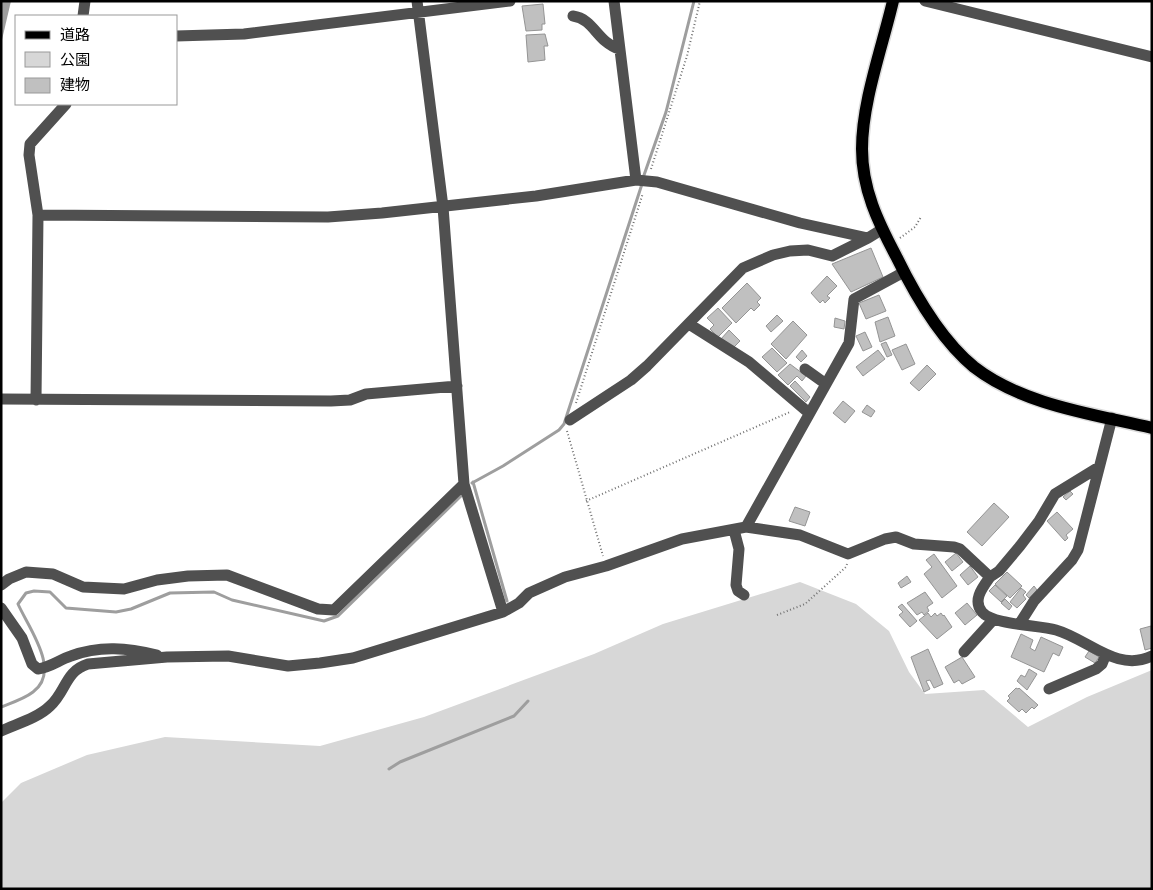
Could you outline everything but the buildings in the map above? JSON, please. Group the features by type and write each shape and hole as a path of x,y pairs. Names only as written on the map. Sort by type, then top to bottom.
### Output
{"main road":[{"path":"893,1 864,122 862,150 864,175 881,230 904,272 957,350 982,372 1009,388 1038,399 1152,428"}],"street":[{"path":"83,15 85,1"},
{"path":"178,36 244,34 418,6 510,1"},
{"path":"614,1 619,49 642,180"},
{"path":"924,1 1152,57"},
{"path":"418,6 443,207 464,484 503,612"},
{"path":"573,16 586,20 608,46 619,49"},
{"path":"36,400 38,215 29,155 30,144 65,105"},
{"path":"38,215 328,217 443,207 536,196 642,180 800,223 868,238"},
{"path":"570,420 631,380 743,268 773,255 790,251 808,250 832,256 881,230"},
{"path":"746,527 806,411 826,384 849,343 854,299 904,272"},
{"path":"689,324 749,362 806,411"},
{"path":"805,369 826,384"},
{"path":"1,400 331,401 350,400 366,394 456,386"},
{"path":"1020,623 1034,601 1072,560 1078,550 1112,418"},
{"path":"1099,467 1055,494 1039,521 1020,546 999,571 990,577 980,592 978,602 983,613 993,620 1020,623 1073,636 1106,654 1130,662 1142,661 1152,656"},
{"path":"1,585 9,579 26,572 53,574 83,587 124,589 165,579 227,575 318,609 334,610 464,484"},
{"path":"1,731 50,706 77,667 88,664 167,657 228,656 288,666 320,664 352,658 503,612 538,588 565,577 606,566 682,539 746,527 800,535 830,549 848,554 885,539 896,537 914,544 950,546 960,549 990,577"},
{"path":"734,530 739,549 736,585 738,591 744,595"},
{"path":"1,608 22,638 32,664 38,669 51,667 70,656 112,648 167,657"},
{"path":"964,652 993,620"},
{"path":"1050,689 1096,669 1102,664 1106,654"}],"path":[{"path":"606,566 567,430 642,180 687,56 700,1"},
{"path":"888,241 905,236 915,227 921,217"},
{"path":"586,501 790,412 806,411"},
{"path":"777,615 805,604 846,567 848,554"}],"green space":[{"path":"800,582 856,604 889,631 909,672 925,694 984,690 1028,727 1087,697 1152,670 1152,889 1,889 1,803 21,783 87,755 165,737 320,746 424,717 594,654 663,624"}],"shaded area":[{"path":"1,1 11,1 1,44"}],"waterway":[{"path":"643,178 666,112 694,1"},
{"path":"472,483 503,466 559,430 564,424 642,184"},
{"path":"473,482 507,601"},
{"path":"1,707 22,699 33,692 41,683 44,673 44,661 40,649 18,604 26,593 34,591 50,592 66,608 116,612 131,609 170,593 214,592 232,600 324,621 338,616 462,495"},
{"path":"389,769 400,762 514,716 528,701"}]}
